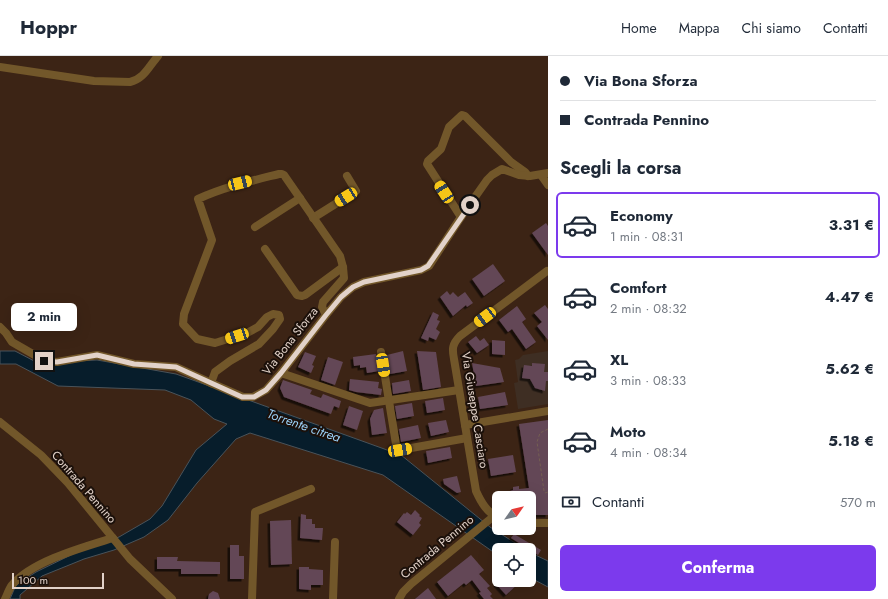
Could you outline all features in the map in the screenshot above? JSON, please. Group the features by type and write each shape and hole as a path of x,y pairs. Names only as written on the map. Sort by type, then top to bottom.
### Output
{"street":[{"path":"0,67 94,81 130,82 135,81 145,74 158,56"},
{"path":"461,217 427,164 428,161 441,148 449,127 462,116 464,116 511,162 528,176"},
{"name":"Via Bona Sforza","path":"300,198 282,174 218,190 198,199 212,240 184,314 183,324 197,340 215,343 247,333 258,327 267,317 273,314 279,315 280,319 259,344 230,361 215,372 211,383 242,397 254,397 266,390 341,297 353,287 364,282 421,270 428,266 488,180 498,171 502,169 518,175 528,176 545,174"},
{"path":"545,174 548,185"},
{"path":"313,218 356,191 347,176"},
{"path":"255,227 300,198 340,256 343,267 344,278 323,302 322,307 326,315"},
{"path":"265,249 297,295 300,296 306,295 343,267"},
{"name":"Via Giuseppe Casciaro","path":"492,513 480,500 476,491 452,349 454,342 460,336 547,271"},
{"path":"0,327 12,342 44,361 57,362 97,355 134,364 176,367 211,383"},
{"path":"381,352 388,401 398,449 400,450 467,438"},
{"path":"281,373 370,403 459,390"},
{"path":"465,424 548,412"},
{"name":"Contrada Pennino","path":"0,422 41,455 68,483 121,549 172,599"},
{"path":"252,599 255,512 311,489"},
{"name":"Contrada Pennino","path":"399,599 411,584 485,523 492,519"},
{"path":"536,523 548,523"},
{"name":"Contrada Pennino","path":"5,599 11,586 20,577 37,566 73,550 113,538"},
{"path":"333,599 335,542"}],"path":[{"path":"548,429 540,433 537,442 544,491 548,492"}],"shaded area":[{"path":"548,351 548,404 518,409 514,383 518,382 515,360 519,359 523,355"}],"water":[{"name":"Torrente citrea","path":"0,351 15,351 38,363 97,360 176,374 401,455 492,528 492,535 503,535 515,543 492,543 492,551 383,475 250,433 236,439 197,483 168,520 144,537 114,550 84,559 42,576 20,595 20,599 10,599 16,585 36,572 77,552 119,537 150,519 162,506 196,450 227,424 214,419 191,400 165,390 58,386 16,364 0,364"},
{"path":"536,555 548,561 548,587 536,581"}],"building":[{"path":"546,223 548,226 548,255 532,233"},
{"path":"493,264 505,281 484,296 472,279"},
{"path":"447,291 450,295 453,292 458,297 465,292 473,303 467,307 466,305 453,316 440,297"},
{"path":"545,305 548,309 548,340 537,326 542,322 534,313"},
{"path":"517,306 526,319 522,322 536,342 526,349 512,329 508,332 499,320"},
{"path":"433,312 439,315 437,320 440,321 436,329 440,332 436,340 429,337 428,341 421,338"},
{"path":"476,336 480,341 484,338 489,345 477,353 468,342"},
{"path":"492,340 505,341 505,355 492,354"},
{"path":"403,351 407,371 390,374 387,355"},
{"path":"417,351 436,352 441,387 423,390"},
{"path":"305,352 316,356 312,365 314,366 311,373 298,367"},
{"path":"376,354 379,371 367,373 366,367 360,368 360,365 354,366 353,357"},
{"path":"328,357 343,362 335,385 321,380"},
{"path":"472,363 500,368 504,382 476,386"},
{"path":"532,363 545,364 544,372 548,372 548,381 546,381 545,391 535,388 530,379 522,378 524,365 532,366"},
{"path":"350,379 379,382 378,388 382,389 381,395 349,390"},
{"path":"283,380 312,390 310,394 321,398 323,394 341,401 339,408 334,406 331,414 284,397 280,388"},
{"path":"409,380 411,391 393,394 392,383"},
{"path":"505,392 508,405 480,409 478,397"},
{"path":"443,398 445,410 427,413 425,401"},
{"path":"412,403 414,416 397,419 395,406"},
{"path":"349,406 363,411 357,430 343,425"},
{"path":"383,408 387,433 372,435 370,419 374,410"},
{"path":"446,420 449,432 431,436 428,423"},
{"path":"548,420 548,515 536,515 536,491 510,491 513,490 513,487 519,486 519,489 529,488 519,424"},
{"path":"418,425 421,438 401,442 399,429"},
{"path":"450,447 452,458 428,463 426,451"},
{"path":"513,455 516,472 491,476 488,459"},
{"path":"457,476 461,492 457,493 444,484 443,479"},
{"path":"415,510 422,518 419,523 421,525 413,535 397,522 404,513 405,514 407,512 411,515"},
{"path":"301,514 306,515 306,519 312,519 312,524 315,524 315,528 323,528 322,540 300,538"},
{"path":"291,520 292,564 271,565 270,521"},
{"path":"513,535 516,535 529,543 519,543 511,538"},
{"path":"230,545 239,545 239,556 244,556 244,579 230,579"},
{"path":"536,547 541,550 538,555 536,554"},
{"path":"471,555 484,570 479,574 490,586 487,588 492,594 490,596 493,599 484,599 479,593 481,592 472,580 466,585 464,583 448,596 437,582"},
{"path":"157,557 178,557 177,561 220,562 220,574 181,574 181,569 157,569"},
{"path":"299,567 309,567 309,569 323,570 323,585 311,585 311,590 299,589"},
{"path":"499,587 515,587 506,595"},
{"path":"428,588 436,599 415,599"},
{"path":"213,591 218,593 220,599 208,599 209,594"}],"route":[{"path":"44,361 57,362 97,355 134,364 176,367 242,397 254,397 266,390 341,297 353,287 364,282 421,270 428,266 470,205"}]}
